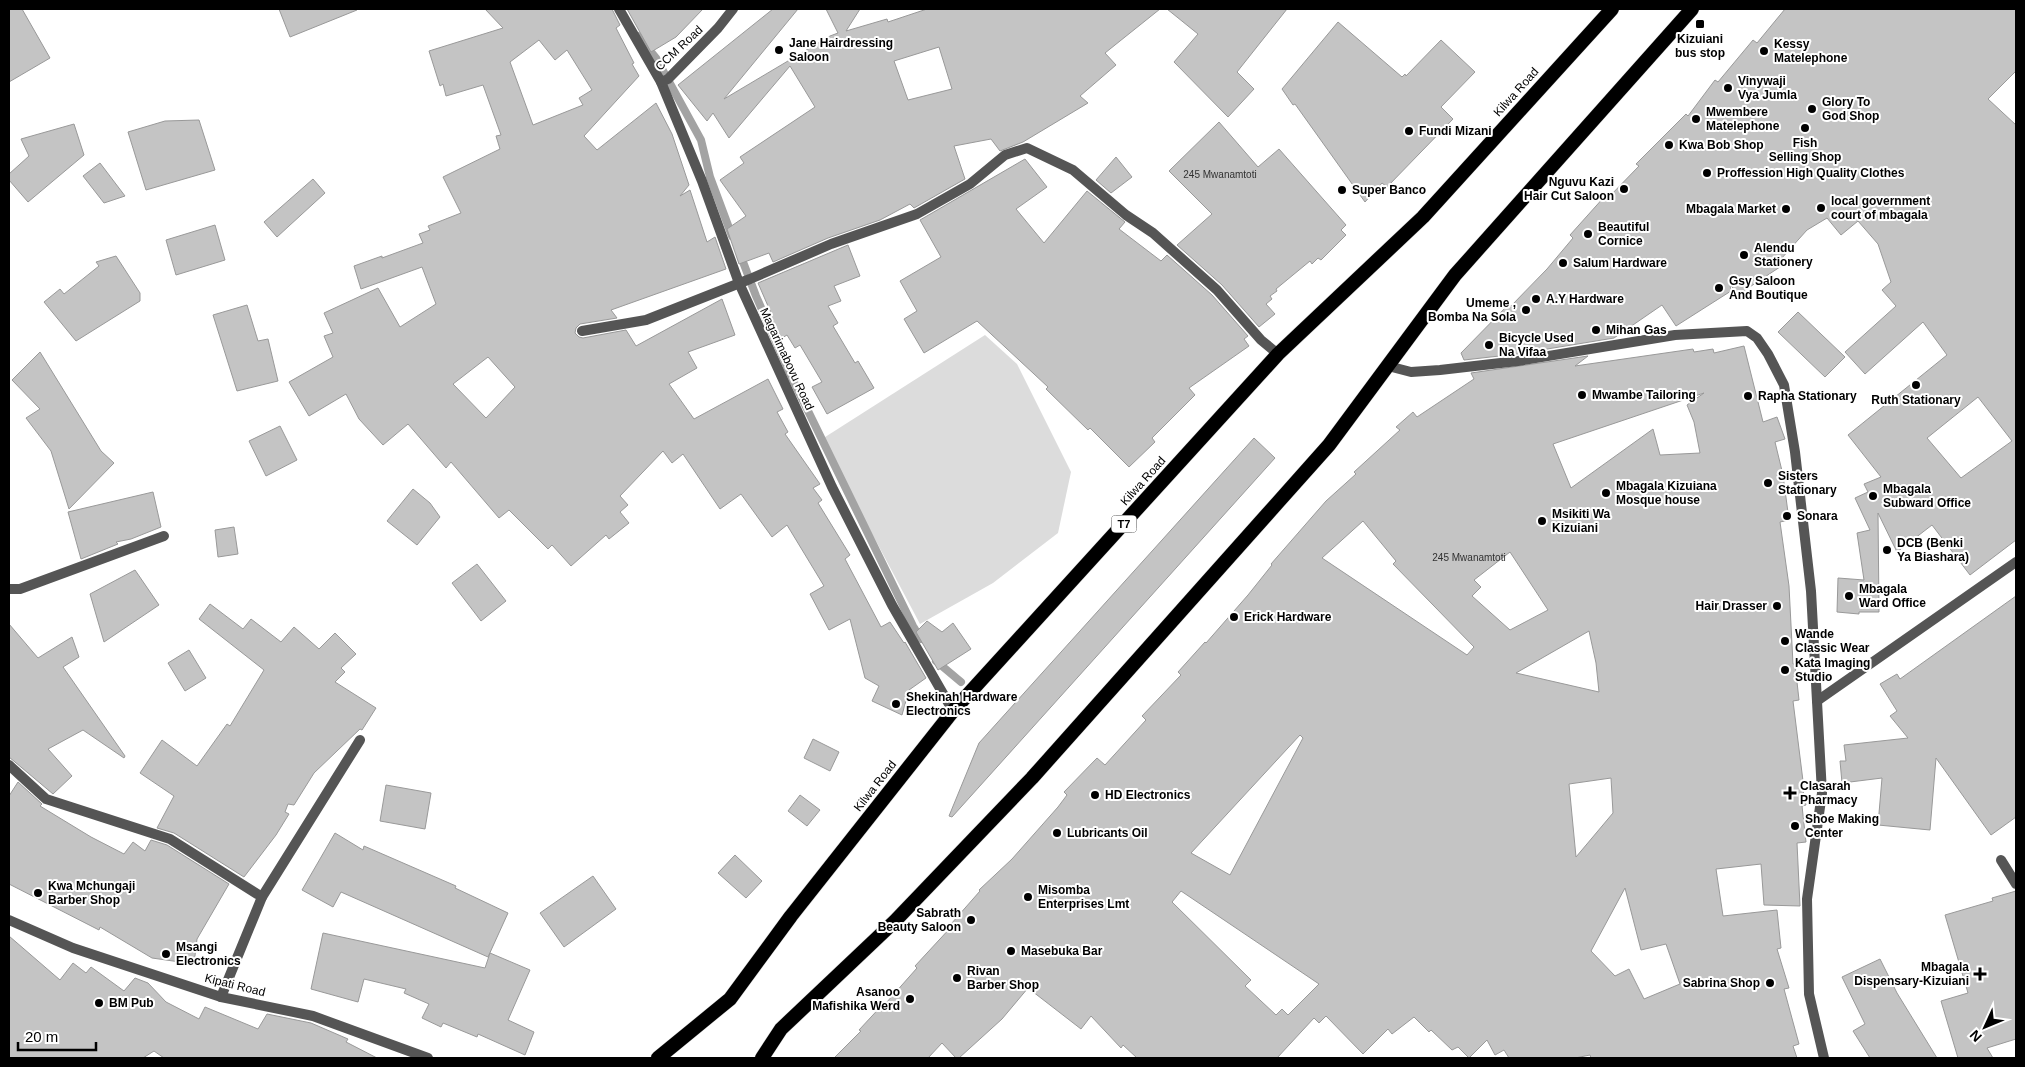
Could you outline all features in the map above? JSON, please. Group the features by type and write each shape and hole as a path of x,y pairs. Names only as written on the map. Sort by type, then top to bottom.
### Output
{"highway":[{"name":"Kilwa Road","path":"658,1058 730,999 791,916 953,711 1278,354 1422,218 1612,9"},
{"path":"762,1058 781,1029 895,921 1032,778 1329,445 1455,275 1692,9"}],"street":[{"name":"Magarimabovu Road","path":"619,9 661,82 702,181 739,283 832,487 892,605 953,711"},
{"name":"CCM Road","path":"661,82 668,79 718,28 733,9"},
{"path":"582,330 646,320 831,244 918,214 970,184 1005,155 1027,148 1073,170 1126,215 1153,233 1217,290 1261,340 1278,354"},
{"path":"1388,366 1411,372 1440,370 1518,361 1675,335 1747,331 1757,338 1768,354 1784,385 1795,452 1811,591 1822,800 1807,909 1809,994 1824,1058"},
{"path":"9,589 20,589 164,536"},
{"path":"1817,701 2016,562"},
{"path":"221,997 262,897 360,740"},
{"path":"9,765 46,799 170,840 262,897"},
{"path":"2002,860 2016,884"},
{"name":"Kipati Road","path":"9,920 73,948 221,997 312,1016 428,1058"}],"shaded area":[{"path":"985,335 1017,364 1071,472 1058,533 993,583 920,624 822,439"}],"building":[{"path":"9,9 22,9 50,58 9,82"},
{"path":"279,9 357,9 357,10 290,37"},
{"path":"485,9 612,9 620,25 616,28 639,76 584,136 597,150 656,103 672,134 689,185 680,196 690,190 707,242 715,237 726,269 611,310 617,318 580,324 576,328 575,333 583,338 626,330 636,346 722,299 735,335 688,352 697,368 669,384 694,419 768,379 783,409 777,412 788,432 785,434 820,484 813,488 822,500 818,503 850,555 845,559 881,627 890,622 905,642 926,678 909,690 902,715 872,701 879,686 865,678 850,619 829,630 810,594 824,586 787,525 772,537 741,494 720,509 683,454 672,463 663,451 620,496 628,505 620,512 629,523 609,539 606,535 571,566 552,545 548,549 509,510 499,518 451,462 446,468 408,424 383,445 359,419 346,394 309,416 289,382 333,357 324,336 333,333 324,313 378,288 400,327 436,304 422,267 361,289 354,266 423,243 419,234 430,230 428,226 461,213 443,177 500,149 496,136 501,135 483,85 446,96 443,84 440,86 429,51 503,28","holes":["539,40 555,60 567,50 592,90 579,98 583,105 533,125 510,62","488,357 515,387 486,418 453,384"]},
{"path":"627,9 703,9 676,37 651,52"},
{"path":"773,9 798,9 724,99 838,33 826,9 860,9 846,31 887,19 888,22 927,9 1160,9 1105,53 1116,65 1080,96 1088,103 1023,142 1000,151 991,139 954,146 965,179 914,208 910,204 880,220 828,238 773,262 769,253 739,264 727,229 746,216 720,180 744,163 740,157 815,107 790,66 729,138 713,113 707,121 678,85","holes":["939,47 952,89 908,100 894,61"]},
{"path":"1167,9 1287,9 1237,72 1254,89 1228,117 1174,62 1198,34"},
{"name":"Mbagala Market","path":"1785,9 2016,9 2016,71 1988,99 2016,125 2016,540 1970,575 1932,525 1897,552 1878,513 1879,612 1859,612 1859,614 1837,612 1838,578 1864,580 1857,533 1870,530 1855,498 1868,492 1864,484 1881,477 1848,435 1947,355 1923,322 1865,374 1845,352 1896,306 1882,290 1891,282 1878,244 1858,221 1841,235 1827,218 1807,230 1781,259 1786,263 1739,294 1730,285 1731,291 1676,326 1662,305 1614,338 1517,354 1464,360 1461,353 1509,304 1511,306 1547,269 1573,238 1570,235 1605,196 1607,199 1639,166 1636,164 1686,114 1688,116 1715,80 1718,82 1753,40 1757,43","holes":["1978,397 2012,441 1961,478 1927,438"]},
{"path":"1338,22 1402,77 1405,74 1406,76 1441,40 1475,72 1441,107 1453,119 1387,187 1382,183 1365,202 1295,104 1293,105 1282,89"},
{"path":"199,120 215,170 146,190 128,132 165,121"},
{"path":"1219,122 1258,167 1279,149 1346,225 1341,230 1346,235 1321,260 1318,258 1312,264 1310,261 1270,296 1272,299 1266,304 1275,314 1259,327 1222,285 1177,245 1212,214 1169,171"},
{"path":"74,124 84,155 28,202 9,180 9,174 29,156 21,139"},
{"path":"1116,157 1132,177 1111,193 1096,180"},
{"path":"1025,159 1047,187 1016,209 1044,243 1087,191 1125,222 1119,229 1161,261 1167,255 1212,295 1248,336 1244,339 1249,346 1189,388 1195,395 1152,438 1155,442 1129,467 1090,428 1088,430 1046,389 1048,387 977,321 924,353 904,319 917,311 900,281 941,257 920,220"},
{"path":"100,163 125,196 104,203 83,176"},
{"path":"313,179 325,193 277,237 264,222"},
{"path":"215,225 225,260 176,275 166,240"},
{"path":"848,245 860,276 834,286 841,301 828,306 838,323 833,326 855,363 858,361 874,388 827,414 812,387 822,382 800,345 795,348 787,335 782,338 768,314 771,313 758,283"},
{"path":"116,256 140,293 140,301 76,341 44,302 60,289 64,294 99,266 96,262"},
{"path":"247,305 258,341 268,339 278,381 237,391 213,315"},
{"path":"1798,312 1845,357 1825,377 1778,332"},
{"path":"1744,346 1763,422 1777,417 1785,439 1775,442 1783,475 1789,520 1780,522 1789,586 1793,664 1795,664 1799,700 1793,701 1803,781 1801,781 1806,805 1802,806 1806,842 1797,843 1800,906 1764,905 1761,864 1716,869 1723,916 1777,910 1781,948 1777,949 1789,988 1784,989 1799,1044 1793,1046 1797,1058 1591,1058 1590,1055 1575,1058 1509,1058 1504,1050 1495,1055 1487,1040 1469,1058 1458,1047 1452,1050 1414,1017 1392,1034 1388,1029 1363,1054 1326,1016 1319,1023 1314,1018 1277,1058 1137,1058 1123,1045 1121,1048 1091,1016 1081,1029 1028,988 1002,1019 959,1058 956,1058 942,1043 928,1058 834,1058 861,1031 859,1030 917,968 915,966 952,926 951,924 979,890 1012,859 1058,807 1067,795 1064,792 1097,758 1105,765 1146,720 1142,716 1181,675 1178,672 1248,595 1271,564 1326,501 1356,474 1354,472 1400,430 1396,427 1413,412 1417,417 1474,379 1471,373 1588,356 1575,366 1693,349 1694,352 1713,349 1714,353","holes":["1704,393 1687,405 1694,422 1700,453 1660,455 1653,429 1571,488 1553,444","1363,521 1396,561 1393,564 1474,647 1467,655 1322,558","1510,552 1548,610 1510,630 1472,596 1481,587 1474,580","1589,631 1596,663 1599,692 1516,673","1300,735 1303,738 1230,875 1191,853","1611,778 1613,813 1576,857 1569,784","1625,888 1641,950 1666,944 1680,984 1644,999 1629,969 1615,976 1591,951","1181,891 1319,984 1288,1015 1282,1009 1276,1015 1245,986 1251,980 1172,902"]},
{"path":"40,352 101,451 114,463 69,509 51,451 26,418 40,409 12,380"},
{"path":"280,426 297,460 266,476 249,441"},
{"path":"1254,438 1275,458 952,817 949,816 979,743"},
{"path":"413,489 430,503 440,517 417,545 387,521"},
{"path":"153,492 161,527 131,539 116,542 118,544 81,559 68,512"},
{"path":"234,527 238,554 218,557 215,530"},
{"path":"477,564 506,601 481,621 452,583"},
{"path":"135,570 159,605 104,642 90,594"},
{"path":"2016,596 2016,817 1991,835 1936,758 1930,830 1878,825 1882,778 1842,783 1840,761 1846,761 1844,745 1908,738 1890,716 1897,711 1880,684 1897,674 1900,679"},
{"path":"210,604 243,629 251,619 281,642 294,627 319,649 335,633 356,654 341,668 345,672 335,682 376,708 362,730 360,729 314,773 294,805 288,804 285,812 289,814 276,835 244,877 174,833 157,828 174,796 140,773 162,740 197,766 227,724 230,726 264,670 199,619"},
{"path":"927,621 942,632 953,623 971,649 938,670 916,632"},
{"path":"9,624 38,658 72,637 79,657 63,667 125,756 124,758 83,730 48,749 72,776 53,794 9,757"},
{"path":"189,650 206,678 185,691 168,663"},
{"path":"813,739 839,752 830,771 804,758"},
{"path":"18,782 42,804 40,806 91,837 124,854 133,842 145,851 151,840 167,845 229,884 197,939 194,964 152,958 100,927 99,930 9,884 9,796"},
{"path":"386,785 431,793 425,829 380,821"},
{"path":"800,795 820,810 807,826 788,811"},
{"path":"335,833 363,850 364,846 456,886 455,888 508,913 488,957 341,892 333,907 302,890"},
{"path":"735,855 762,881 746,898 718,873"},
{"path":"593,876 616,909 564,947 540,913"},
{"path":"2016,891 2016,1039 1987,1048 1993,1058 1958,1058 1941,1001 1968,993 1945,915 1993,901 1992,898"},
{"path":"323,933 485,968 490,953 530,970 508,1020 534,1032 525,1055 478,1034 477,1037 443,1023 441,1027 422,1018 429,1004 404,993 406,989 364,979 358,1002 311,989"},
{"path":"9,936 60,980 73,963 86,973 91,967 124,991 135,978 148,983 166,1002 199,1019 205,1007 258,1029 267,1014 311,1023 348,1039 346,1042 377,1058 164,1058 154,1051 143,1058 9,1058"},
{"path":"1880,959 1897,993 1937,1058 1870,1058 1853,1031 1865,1024 1842,977"}],"waterway":[{"path":"638,36 656,58 701,140 710,177 732,236"},
{"path":"740,254 790,374 921,639"},
{"path":"936,661 961,682"}],"place":[{"name":"Kizuiani bus stop","path":"1700,24"},
{"name":"Jane Hairdressing Saloon","path":"779,50"},
{"name":"Kessy Matelephone","path":"1764,51"},
{"name":"Vinywaji Vya Jumla","path":"1728,88"},
{"name":"Glory To God Shop","path":"1812,109"},
{"name":"Mwembere Matelephone","path":"1696,119"},
{"name":"Fish Selling Shop","path":"1805,128"},
{"name":"Fundi Mizani","path":"1409,131"},
{"name":"Kwa Bob Shop","path":"1669,145"},
{"name":"Proffession High Quality Clothes","path":"1707,173"},
{"name":"Nguvu Kazi Hair Cut Saloon","path":"1624,189"},
{"name":"Super Banco","path":"1342,190"},
{"name":"local government court of mbagala","path":"1821,208"},
{"name":"Mbagala Market","path":"1786,209"},
{"name":"Beautiful Cornice","path":"1588,234"},
{"name":"Alendu Stationery","path":"1744,255"},
{"name":"Salum Hardware","path":"1563,263"},
{"name":"Gsy Saloon And Boutique","path":"1719,288"},
{"name":"A.Y Hardware","path":"1536,299"},
{"name":"Umeme , Bomba Na Sola","path":"1526,310"},
{"name":"Mihan Gas","path":"1596,330"},
{"name":"Bicycle Used Na Vifaa","path":"1489,345"},
{"name":"Ruth Stationary","path":"1916,385"},
{"name":"Mwambe Tailoring","path":"1582,395"},
{"name":"Rapha Stationary","path":"1748,396"},
{"name":"Sisters Stationary","path":"1768,483"},
{"name":"Mbagala Kizuiana Mosque house","path":"1606,493"},
{"name":"Mbagala Subward Office","path":"1873,496"},
{"name":"Sonara","path":"1787,516"},
{"name":"Msikiti Wa Kizuiani","path":"1542,521"},
{"name":"DCB (Benki Ya Biashara)","path":"1887,550"},
{"name":"Mbagala Ward Office","path":"1849,596"},
{"name":"Hair Drasser","path":"1777,606"},
{"name":"Erick Hardware","path":"1234,617"},
{"name":"Wande Classic Wear","path":"1785,641"},
{"name":"Kata Imaging Studio","path":"1785,670"},
{"name":"Shekinah Hardware Electronics","path":"896,704"},
{"name":"Clasarah Pharmacy","path":"1790,793"},
{"name":"HD Electronics","path":"1095,795"},
{"name":"Shoe Making Center","path":"1795,826"},
{"name":"Lubricants Oil","path":"1057,833"},
{"name":"Kwa Mchungaji Barber Shop","path":"38,893"},
{"name":"Misomba Enterprises Lmt","path":"1028,897"},
{"name":"Sabrath Beauty Saloon","path":"971,920"},
{"name":"Masebuka Bar","path":"1011,951"},
{"name":"Msangi Electronics","path":"166,954"},
{"name":"Mbagala Dispensary-Kizuiani","path":"1980,974"},
{"name":"Rivan Barber Shop","path":"957,978"},
{"name":"Sabrina Shop","path":"1770,983"},
{"name":"Asanoo Mafishika Werd","path":"910,999"},
{"name":"BM Pub","path":"99,1003"}]}
